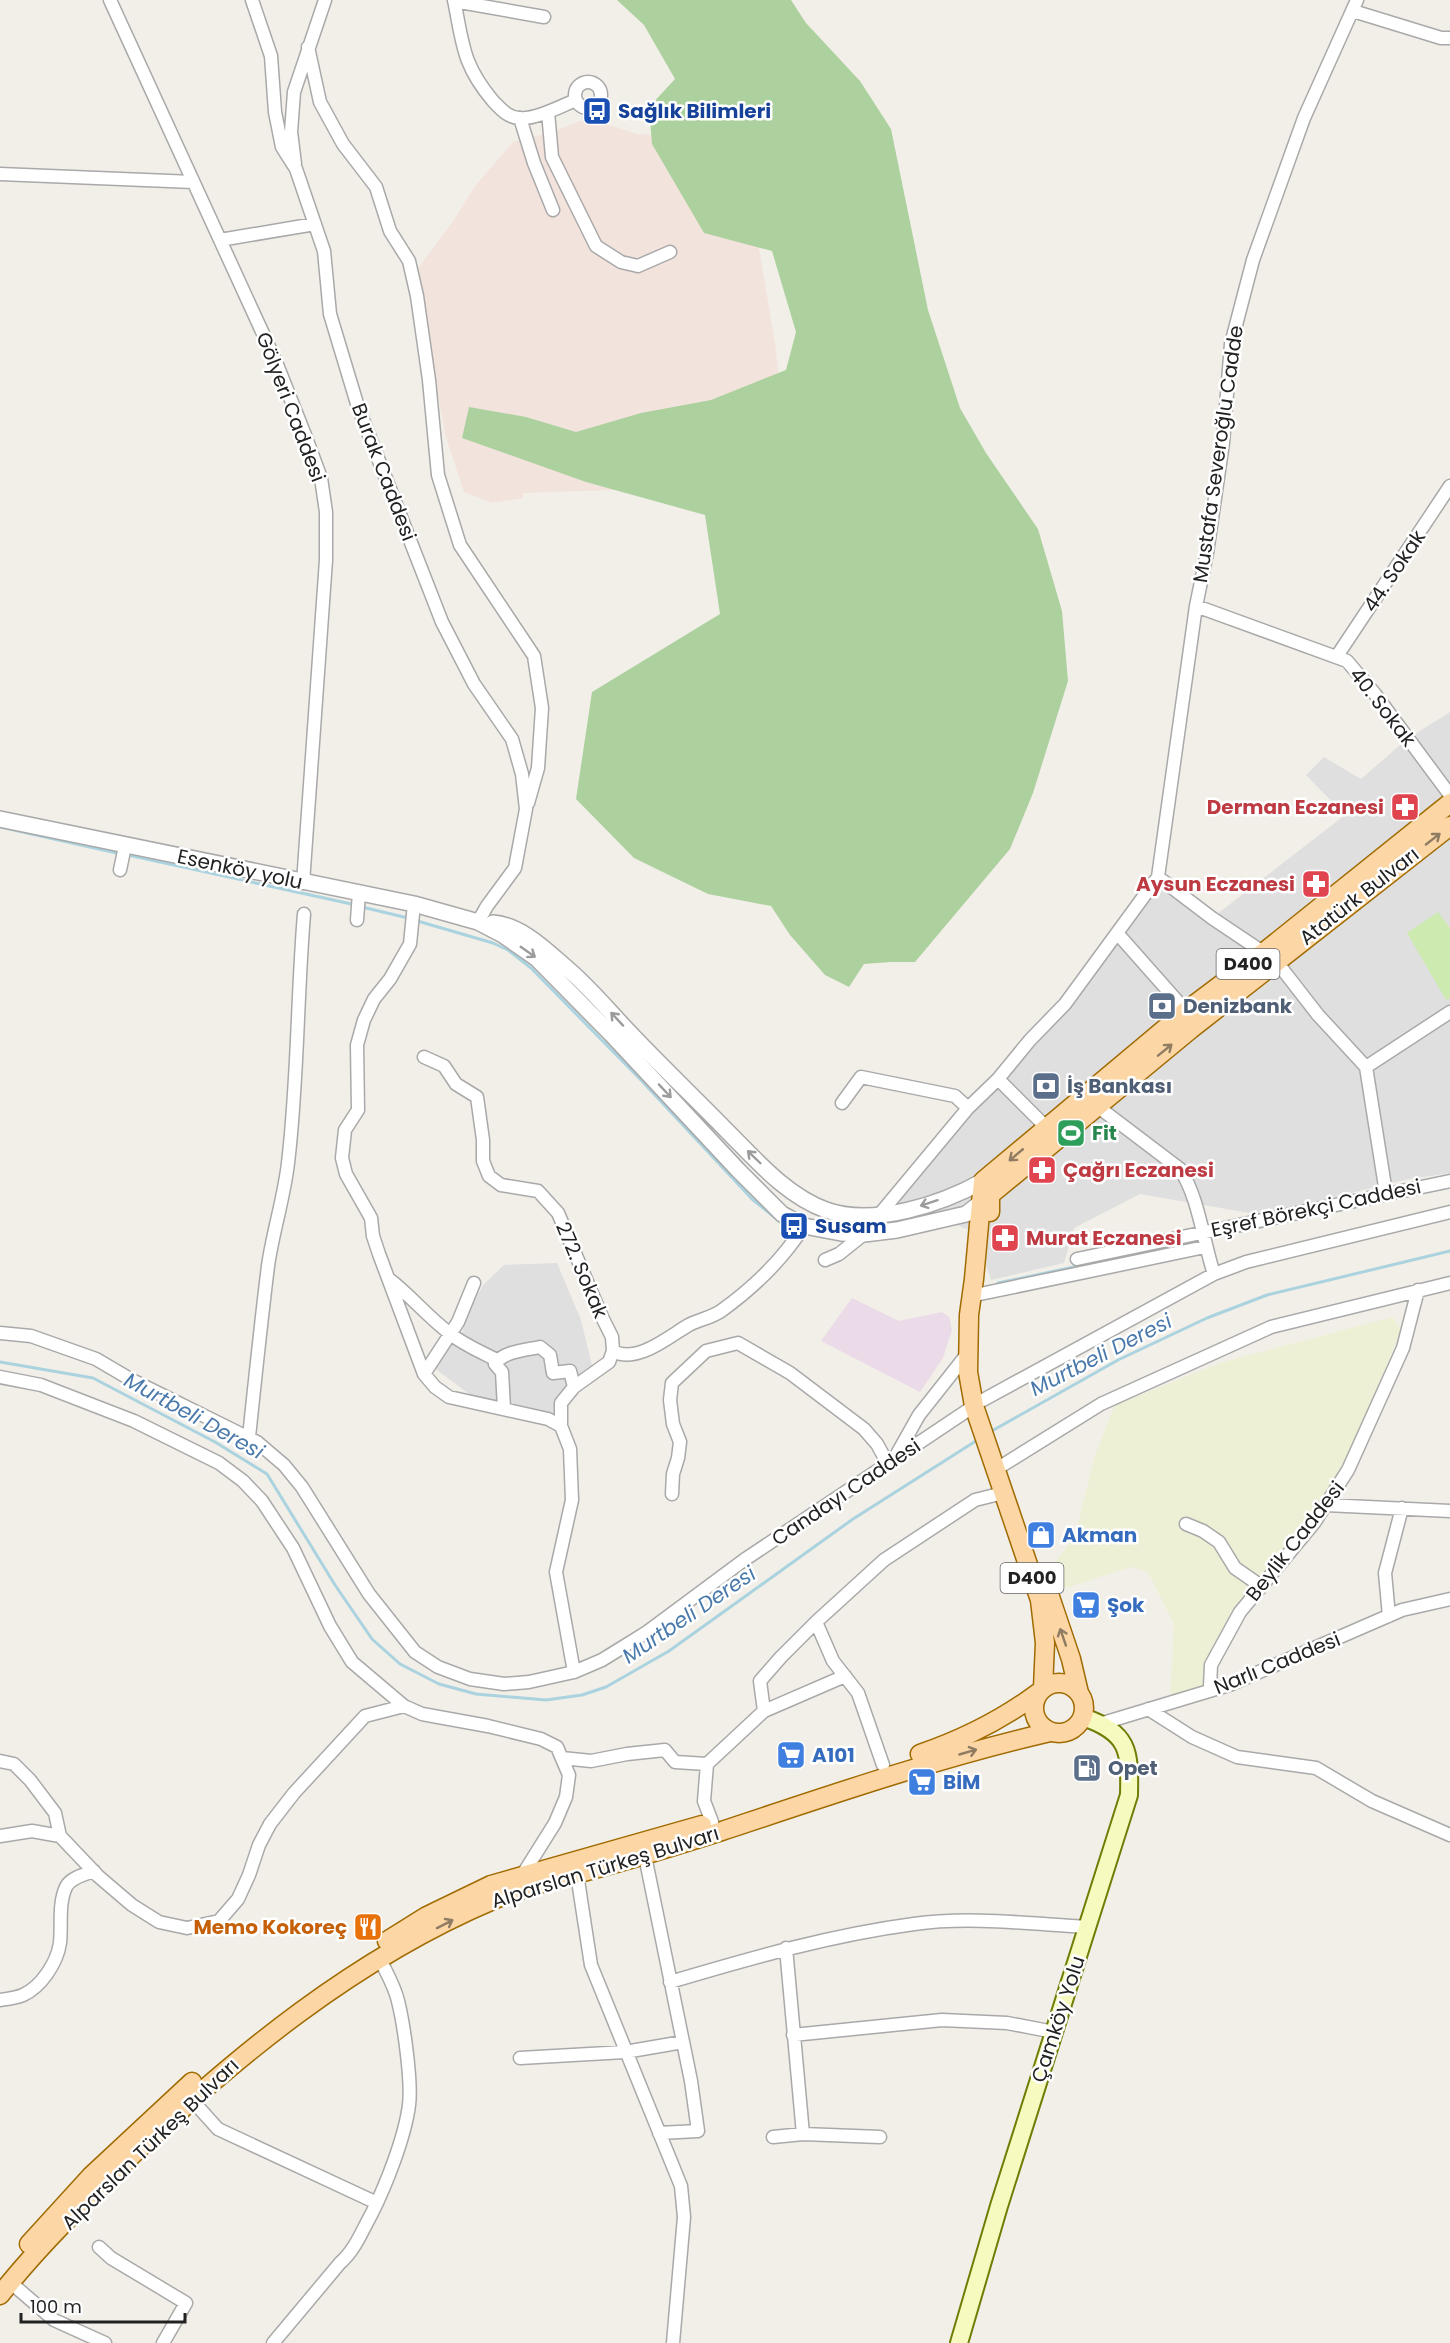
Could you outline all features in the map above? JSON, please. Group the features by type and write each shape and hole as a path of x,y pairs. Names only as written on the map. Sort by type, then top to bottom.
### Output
{"main road":[{"name":"Atatürk Bulvarı","path":"985,1192 1097,1106 1450,803"},
{"name":"Atatürk Bulvarı","path":"985,1192 1047,1128 1186,1011 1270,957 1450,826"},
{"path":"967,1190 985,1192"},
{"name":"D400","path":"980,1408 975,1338 990,1218 985,1192"},
{"name":"D400","path":"985,1192 969,1315 968,1372 999,1468 1071,1659 1079,1693 1083,1700 1083,1716"},
{"name":"D400","path":"999,1468 1003,1493 1040,1600 1045,1643 1040,1691 1034,1701 1034,1715 1038,1723 1050,1732"},
{"path":"1040,1691 1050,1684 1066,1684 1079,1693"},
{"name":"Alparslan Türkeş Bulvarı","path":"3,2285 91,2176 166,2104 231,2050 373,1950 427,1916 491,1885 523,1874 712,1822 939,1747 1022,1705 1040,1691"},
{"path":"1050,1732 1066,1732 1079,1724 1083,1716"},
{"name":"Çamköy Yolu","path":"959,2343 999,2206 1129,1795 1130,1761 1127,1749 1115,1733 1103,1724 1083,1716"},
{"name":"Alparslan Türkeş Bulvarı","path":"3,2285 191,2099 238,2059 303,2010 399,1947 491,1900 526,1887 645,1856 941,1759 1050,1732"}],"street":[{"name":"Gölyeri Caddesi","path":"110,0 276,363 321,478 326,512 326,560 303,883"},
{"name":"Burak Caddesi","path":"252,0 271,56 275,112 282,147 296,169 324,251 330,314 358,407 442,622 474,684 512,739 522,774 526,809 515,868 478,922"},
{"path":"296,169 291,132 294,92 325,0"},
{"path":"544,16 454,1 457,26 467,64 480,86 504,114 520,118 548,112 576,100"},
{"path":"1355,6 1441,38 1450,38"},
{"name":"Mustafa Severoğlu Cadde","path":"1158,877 1196,606 1207,553 1223,444 1231,344 1253,260 1304,118 1355,6"},
{"path":"308,47 320,102 343,144 376,187 390,231 409,261 417,296 429,380 438,475 460,545 534,656 542,708 538,768 526,809"},
{"path":"548,112 552,157 596,246 621,262 638,266 670,252"},
{"path":"520,118 534,163 553,210"},
{"path":"0,174 193,182"},
{"path":"220,240 315,224"},
{"name":"44. Sokak","path":"1337,656 1450,486"},
{"name":"40. Sokak","path":"1196,606 1347,661 1375,694 1450,795"},
{"name":"Esenköy yolu","path":"0,819 123,856 303,883 358,906 478,922"},
{"path":"879,1215 968,1108 998,1079 1030,1040 1065,1004 1158,877 1270,957 1366,1067 1386,1193"},
{"path":"249,1437 269,1263 288,1162 304,914"},
{"path":"412,914 410,944 390,980 374,999 364,1020 357,1045 358,1110 345,1130 342,1158 346,1174 371,1218 373,1236 424,1374 435,1387 449,1397 504,1407 548,1419 561,1426"},
{"path":"478,922 500,923 521,932 547,950 580,980 756,1160 787,1188 827,1210 847,1214 879,1215 911,1209 967,1190"},
{"path":"478,922 503,935 537,958 738,1170 782,1214 804,1226 841,1233 864,1234 897,1230 944,1221 966,1214 985,1192"},
{"path":"1118,933 1186,1011"},
{"path":"1366,1067 1450,1012"},
{"name":"272. Sokak","path":"424,1057 444,1066 456,1084 477,1097 483,1140 483,1161 489,1176 501,1185 538,1191 558,1213 612,1337 613,1350"},
{"path":"842,1103 861,1077 955,1096 968,1108"},
{"path":"998,1079 1047,1128"},
{"path":"1097,1106 1180,1169 1188,1181 1214,1274"},
{"name":"Eşref Börekçi Caddesi","path":"980,1294 1386,1193 1450,1181"},
{"name":"Candayı Caddesi","path":"0,1333 31,1336 96,1359 130,1379 249,1437 284,1465 302,1487 369,1594 415,1652 438,1667 470,1678 504,1684 529,1682 574,1672 602,1660 647,1632 744,1560 888,1464 980,1408 1214,1274 1246,1262 1450,1212"},
{"path":"574,1672 556,1572 572,1500 570,1449 561,1426 561,1403 574,1387 609,1362 613,1350 622,1356 631,1355 662,1342 690,1324 719,1312 791,1247 804,1226"},
{"path":"825,1260 838,1254 864,1234"},
{"name":"Eşref Börekçi Caddesi","path":"1077,1258 1203,1239"},
{"path":"388,1278 450,1334 497,1360"},
{"path":"424,1374 458,1322 474,1283"},
{"path":"999,1468 1101,1404 1271,1327 1450,1283"},
{"name":"Beylik Caddesi","path":"1212,1690 1210,1686 1211,1665 1240,1612 1302,1539 1348,1470 1403,1348 1418,1290"},
{"path":"672,1494 673,1474 680,1442 673,1424 670,1400 672,1383 706,1351 738,1343 790,1373 864,1429 877,1444 888,1464 900,1450 920,1415 968,1353"},
{"path":"497,1360 517,1351 540,1347 550,1355 553,1373 570,1371 574,1387"},
{"path":"497,1360 495,1364 502,1372 504,1407"},
{"path":"0,1377 41,1385 134,1421 219,1463 243,1481 262,1502 293,1548 330,1626 352,1662 404,1706 422,1714 541,1738 557,1748 568,1775 566,1797 555,1823 523,1874"},
{"path":"764,1711 760,1681 816,1622 884,1560 975,1500 1003,1493"},
{"path":"1326,1505 1450,1511"},
{"path":"1389,1616 1385,1573 1402,1508"},
{"path":"1186,1524 1203,1531 1219,1542 1235,1568 1261,1586"},
{"name":"Narlı Caddesi","path":"1103,1724 1249,1677 1415,1606 1450,1599"},
{"path":"816,1622 833,1661 858,1693 883,1765"},
{"path":"712,1822 704,1801 707,1764 764,1711 845,1676"},
{"path":"0,1761 14,1764 30,1780 55,1813 60,1836 132,1905 159,1922 187,1928 219,1921 238,1899 259,1845 270,1824 294,1793 365,1716 404,1706"},
{"path":"1148,1709 1192,1737 1237,1757 1316,1767 1372,1802 1450,1835"},
{"path":"562,1758 591,1761 665,1750 675,1762 707,1764"},
{"path":"0,1836 32,1831 60,1836"},
{"path":"645,1856 699,2131 659,2133"},
{"path":"0,2000 22,1996 36,1987 51,1967 60,1944 61,1910 66,1886 75,1878 94,1871"},
{"path":"577,1874 591,1965 681,2186 684,2217 673,2343"},
{"path":"670,1982 786,1948 915,1923 960,1921 1088,1927"},
{"path":"786,1948 803,2134"},
{"path":"273,2343 350,2254 388,2178 409,2105 408,2070 398,1999 380,1959"},
{"path":"793,2035 942,2020 1007,2023 1054,2032"},
{"path":"520,2058 625,2052 683,2042"},
{"path":"191,2099 218,2129 377,2203"},
{"path":"773,2137 803,2134 880,2137"},
{"path":"99,2247 111,2258 186,2303 163,2343"},
{"path":"3,2285 54,2320 105,2343"}],"shaded area":[{"path":"580,121 596,121 637,134 667,136 751,201 775,343 791,480 644,489 523,493 523,498 492,503 464,492 445,434 417,270 475,186 513,142 552,132"},
{"path":"1450,712 1450,1173 1404,1180 1261,1215 1140,1194 1074,1228 1064,1263 991,1280 978,1239 971,1231 948,1221 864,1234 1161,884 1212,918 1345,815 1306,775 1324,757 1361,779 1407,739"},
{"path":"557,1263 581,1320 594,1374 561,1403 561,1426 548,1413 472,1396 430,1365 461,1336 469,1309 484,1284 504,1265"},
{"path":"852,1298 899,1321 942,1312 949,1317 952,1330 943,1358 920,1392 821,1341"}],"green space":[{"path":"617,0 791,0 806,23 860,81 891,129 928,310 960,408 986,453 1038,529 1062,611 1068,681 1033,793 1010,849 915,962 864,964 849,987 825,975 790,935 771,906 708,894 634,858 576,799 592,692 720,614 705,515 586,482 462,438 469,407 526,417 576,432 641,413 711,400 786,370 796,332 772,251 704,233 652,144 649,107 675,79 644,25"},
{"path":"1438,912 1450,928 1450,998 1446,1000 1407,933"},
{"path":"1393,1317 1401,1331 1338,1480 1284,1554 1233,1610 1210,1651 1205,1689 1170,1699 1174,1624 1148,1572 1131,1567 1056,1591 1048,1571 1075,1536 1095,1455 1115,1405 1223,1362"}],"waterway":[{"path":"0,827 121,854"},
{"path":"128,855 356,905"},
{"path":"362,907 408,918"},
{"path":"414,920 493,943 508,950 531,968 640,1079 752,1199 785,1226"},
{"path":"1208,1238 1450,1187"},
{"path":"998,1283 1202,1240"},
{"name":"Murtbeli Deresi","path":"990,1432 1118,1360 1207,1318 1267,1295 1450,1251"},
{"name":"Murtbeli Deresi","path":"0,1362 93,1378 215,1442 267,1474 335,1585 372,1639 400,1664 439,1684 476,1694 546,1700 582,1695 606,1687 669,1651 853,1519 979,1439"}],"place":[{"name":"Sağlık Bilimleri","path":"597,111"},
{"name":"Derman Eczanesi","path":"1405,807"},
{"name":"Aysun Eczanesi","path":"1316,884"},
{"name":"Denizbank","path":"1162,1006"},
{"name":"İş Bankası","path":"1046,1086"},
{"name":"Fit","path":"1071,1133"},
{"name":"Çağrı Eczanesi","path":"1042,1170"},
{"name":"Susam","path":"794,1226"},
{"name":"Murat Eczanesi","path":"1005,1238"},
{"name":"Akman","path":"1041,1535"},
{"name":"Şok","path":"1086,1605"},
{"name":"A101","path":"791,1755"},
{"name":"Opet","path":"1087,1768"},
{"name":"BİM","path":"922,1782"},
{"name":"Memo Kokoreç","path":"368,1927"}]}
